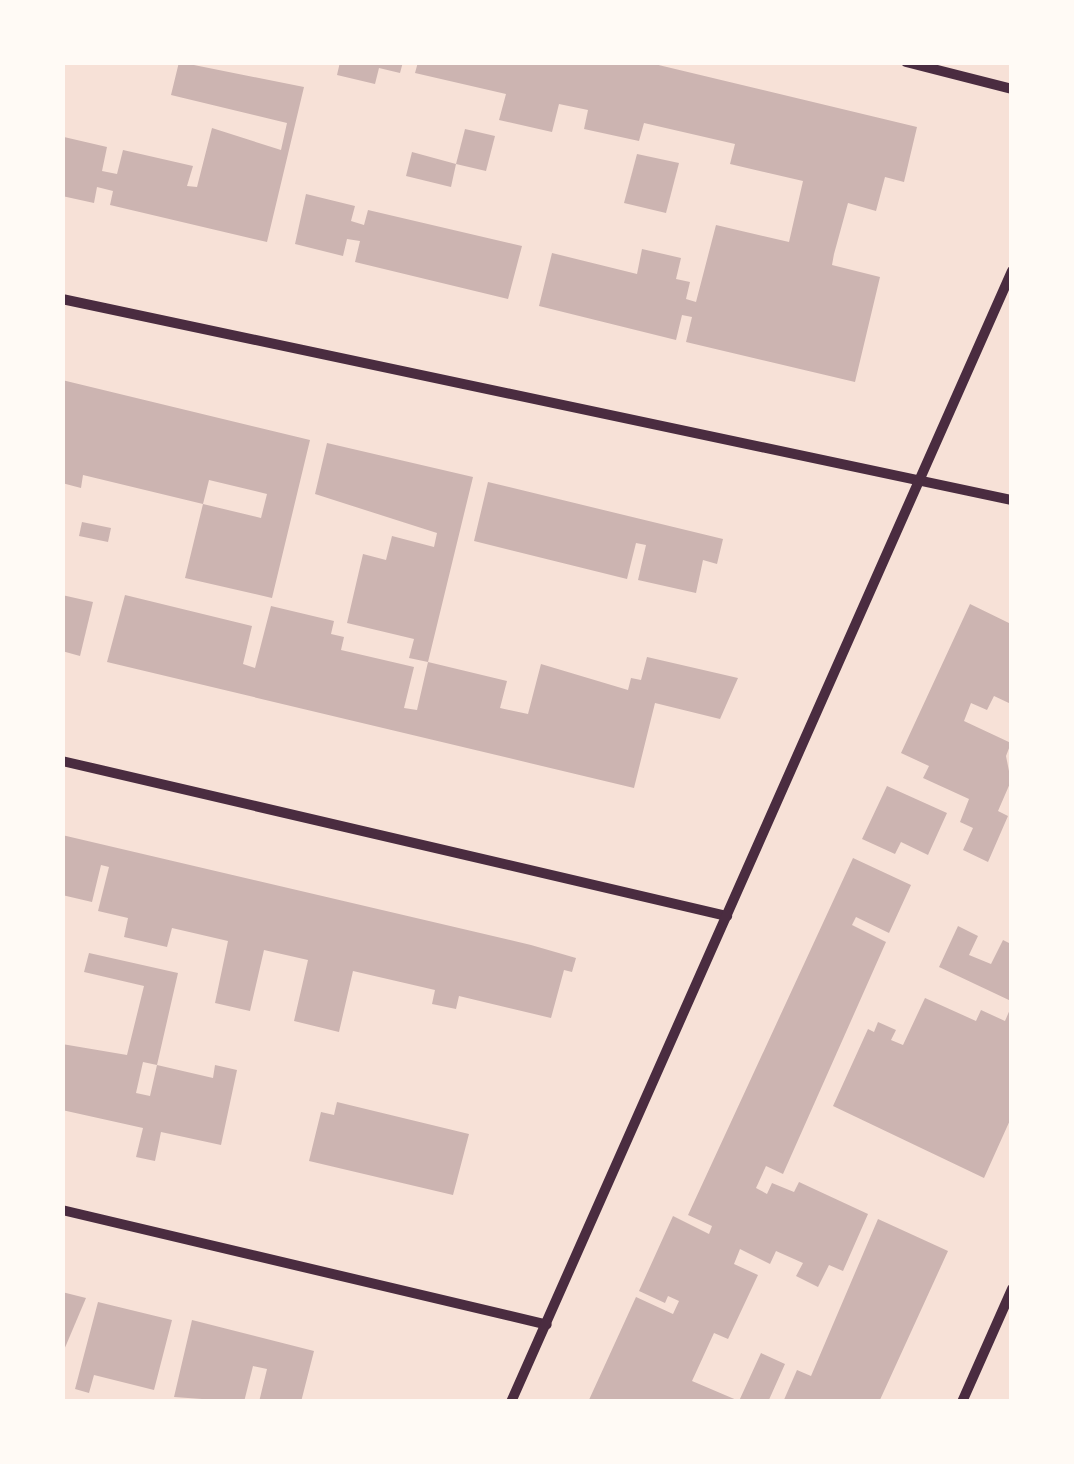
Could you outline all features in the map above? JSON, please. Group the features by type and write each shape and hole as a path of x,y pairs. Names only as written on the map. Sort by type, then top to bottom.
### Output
{"street":[{"path":"906,62 1012,89"},
{"path":"512,1402 1012,271"},
{"path":"62,300 918,477 1012,500"},
{"path":"62,760 728,916"},
{"path":"62,1210 547,1325"},
{"path":"962,1402 1012,1289"}],"building":[{"path":"179,62 304,87 267,242 110,205 113,191 97,187 94,203 62,196 64,137 107,147 102,171 117,174 123,150 193,166 187,186 197,187 212,128 281,150 287,123 171,95"},
{"path":"340,62 403,62 400,73 379,68 375,84 337,75"},
{"path":"418,62 646,62 917,127 904,182 885,177 876,211 848,203 834,254 832,265 880,277 855,382 686,342 692,317 682,315 676,340 539,306 552,253 637,274 642,249 681,258 676,279 690,282 686,299 696,302 716,225 789,242 803,181 730,164 735,144 644,123 639,141 584,129 588,110 559,104 552,132 499,120 506,94 415,73"},
{"path":"465,129 495,136 486,171 456,164"},
{"path":"412,152 456,164 451,187 406,176"},
{"path":"637,154 679,163 666,213 624,203"},
{"path":"306,194 355,206 351,221 364,225 368,210 522,246 508,299 355,262 360,241 347,239 343,256 295,244"},
{"path":"62,380 310,440 272,598 185,578 203,504 83,475 81,488 62,483","holes":["209,480 267,494 261,518 203,504"]},
{"path":"327,443 473,477 428,662 409,658 414,639 347,623 363,554 386,560 392,536 434,547 437,533 315,494"},
{"path":"488,482 723,539 717,564 703,560 696,593 638,580 646,545 636,543 627,579 474,541"},
{"path":"82,522 111,528 108,542 79,536"},
{"path":"62,595 93,602 80,656 62,651"},
{"path":"125,595 252,626 243,664 255,668 271,606 334,621 331,634 344,637 341,650 414,667 404,708 417,710 428,662 507,681 500,708 528,714 541,664 628,690 631,678 641,680 647,657 738,678 720,719 655,703 634,788 107,662"},
{"path":"970,604 1011,624 1011,704 994,696 987,710 971,703 964,721 1011,743 1006,756 1011,781 998,811 1008,816 988,862 963,850 973,828 960,822 969,799 923,778 929,766 901,753"},
{"path":"887,786 947,813 928,855 901,842 895,854 862,839"},
{"path":"62,835 576,958 572,972 564,970 551,1018 459,996 456,1009 432,1004 435,990 353,971 339,1032 294,1021 308,960 264,950 250,1011 215,1003 228,941 172,928 167,947 124,937 128,918 98,911 109,867 101,865 92,902 62,895"},
{"path":"853,858 911,885 889,933 856,917 852,925 886,942 783,1174 766,1166 756,1188 767,1194 772,1183 794,1192 799,1182 868,1214 843,1271 829,1265 818,1287 796,1276 803,1263 776,1251 770,1264 740,1249 734,1264 758,1275 728,1339 714,1333 692,1381 739,1401 761,1353 785,1364 768,1402 588,1402 636,1297 673,1314 679,1301 668,1296 665,1303 639,1291 673,1216 709,1234 712,1226 688,1215"},
{"path":"958,926 978,936 969,955 991,964 1003,940 1011,944 1011,1001 939,967"},
{"path":"89,953 178,973 157,1065 213,1078 215,1065 237,1070 221,1145 161,1132 155,1161 136,1157 143,1128 62,1110 62,1044 127,1055 144,986 84,972","holes":["143,1062 157,1065 150,1096 136,1093"]},
{"path":"925,998 976,1021 981,1010 1005,1021 1011,1007 1011,1118 984,1178 833,1106 868,1029 874,1032 878,1022 896,1030 891,1040 903,1045"},
{"path":"337,1102 469,1134 453,1195 309,1161 321,1112 334,1115"},
{"path":"878,1219 948,1251 879,1402 783,1402 797,1370 811,1376"},
{"path":"62,1292 86,1298 64,1350 62,1349"},
{"path":"98,1302 172,1320 154,1390 94,1375 89,1393 75,1389"},
{"path":"192,1320 314,1351 301,1402 259,1402 267,1369 253,1366 244,1402 174,1397"}]}
